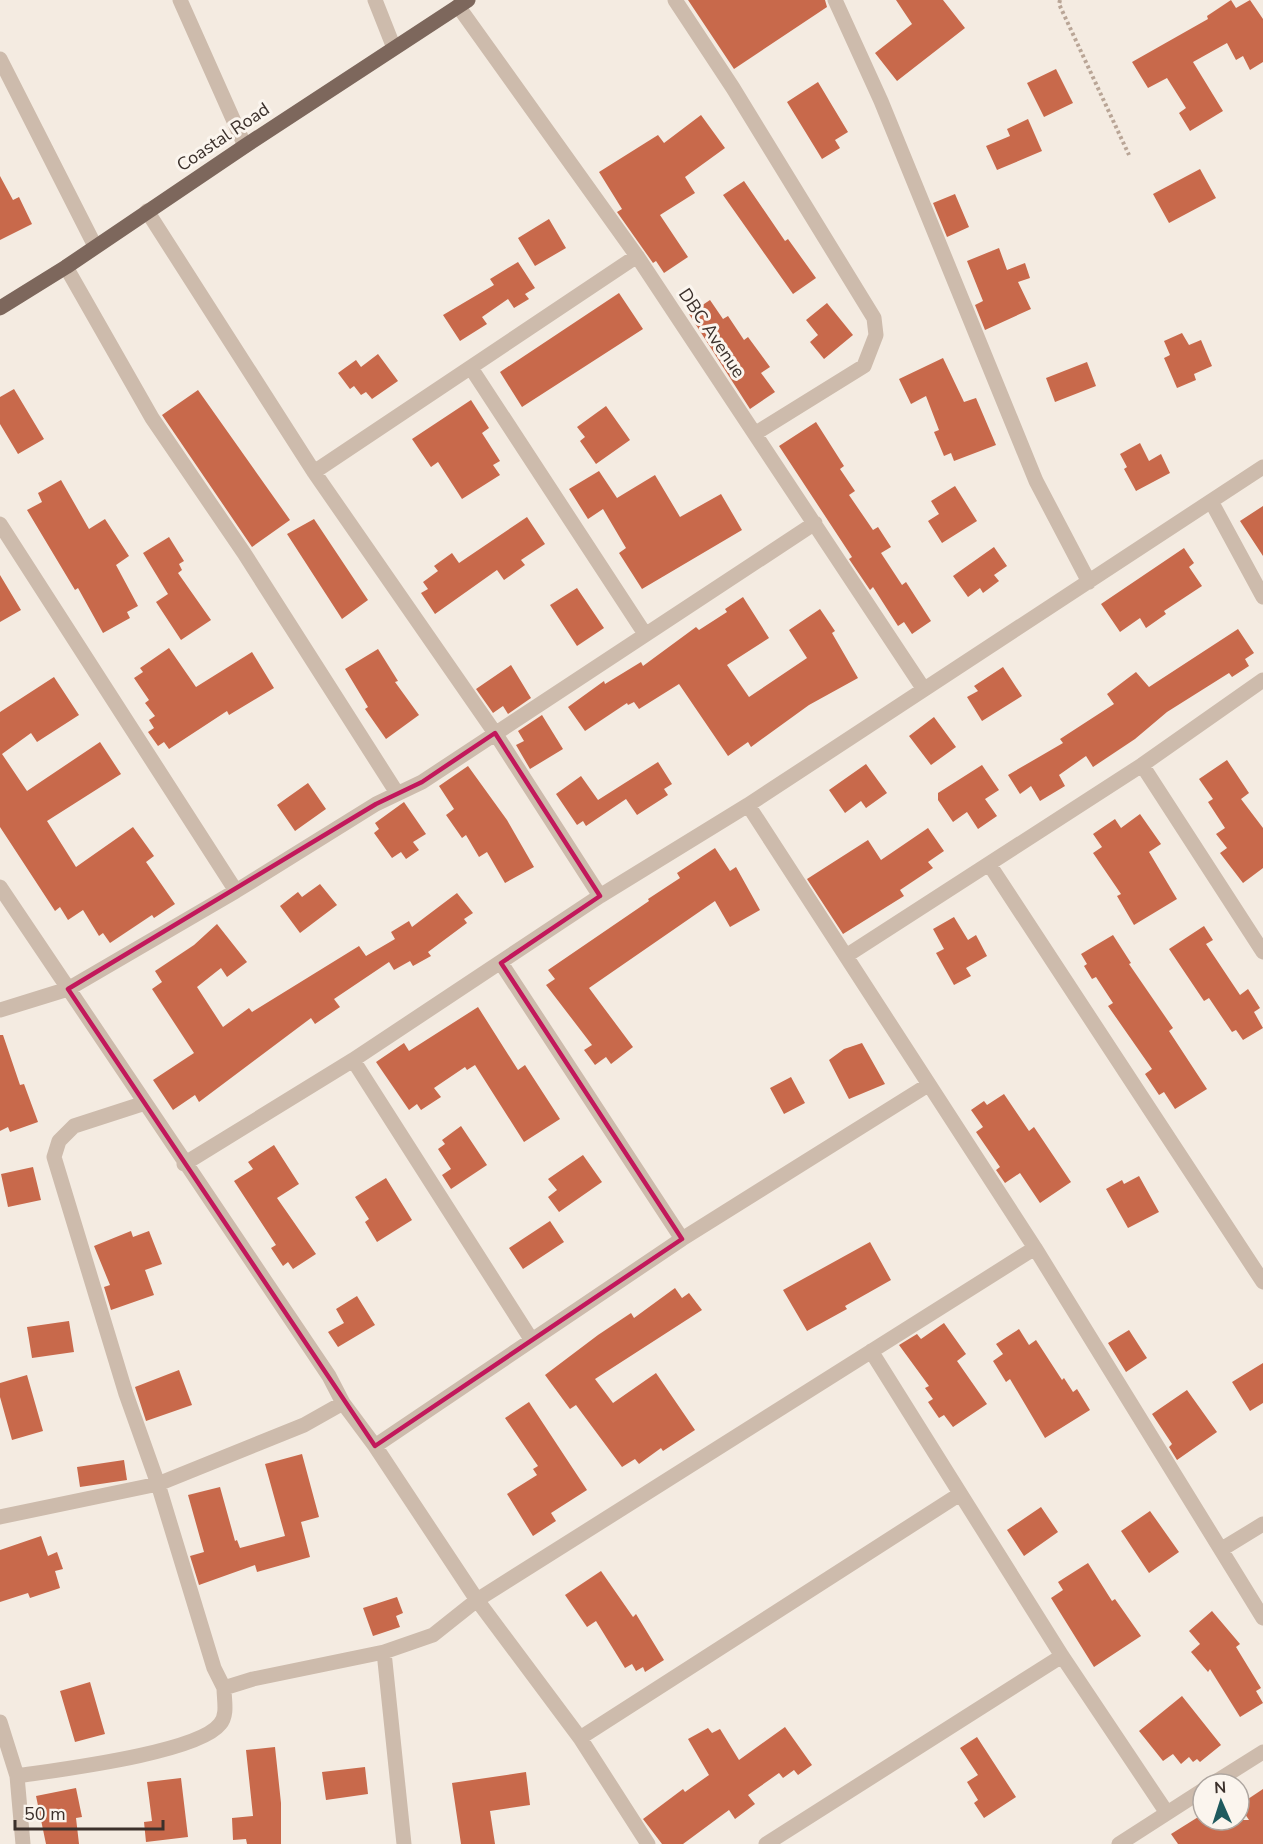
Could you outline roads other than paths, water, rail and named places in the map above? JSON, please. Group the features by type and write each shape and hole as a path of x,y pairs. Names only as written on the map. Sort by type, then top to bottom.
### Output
{"main road":[{"name":"Coastal Road","path":"0,308 66,267 463,3"}],"street":[{"path":"180,0 245,146"},
{"path":"375,0 394,48"},
{"path":"675,0 733,88 874,318 876,335 864,366 756,434"},
{"path":"834,0 886,111 1036,481 1089,582"},
{"name":"DBC Avenue","path":"463,3 637,256 923,688"},
{"path":"0,59 95,246"},
{"path":"147,211 314,472 495,733 600,896"},
{"path":"314,472 637,256"},
{"path":"66,267 152,418 244,553 397,793"},
{"path":"471,368 645,634"},
{"path":"184,1164 353,1060 600,896 748,805 923,688 1212,503 1263,467"},
{"path":"1212,503 1263,597"},
{"path":"0,1010 68,989 397,793 422,782 815,523"},
{"path":"0,524 236,891"},
{"path":"846,956 1142,765 1263,680"},
{"path":"1142,765 1263,952"},
{"path":"748,805 1035,1248 1263,1618"},
{"path":"989,864 1263,1282"},
{"path":"0,887 477,1600 580,1738 648,1844"},
{"path":"501,963 682,1239"},
{"path":"353,1060 531,1339"},
{"path":"375,1446 682,1239 928,1085"},
{"path":"17,1776 136,1758 207,1734 220,1725 225,1715 224,1688 214,1668 158,1484 126,1394 54,1157 59,1141 74,1126 145,1103"},
{"path":"224,1688 253,1679 384,1652 432,1635 477,1600 1035,1248"},
{"path":"871,1351 1062,1656 1167,1813"},
{"path":"0,1517 158,1484 304,1425 343,1402"},
{"path":"580,1738 960,1494"},
{"path":"1222,1549 1263,1524"},
{"path":"384,1652 404,1844"},
{"path":"766,1844 1062,1656"},
{"path":"0,1722 17,1776 23,1844"},
{"path":"1231,1772 1263,1752"},
{"path":"1119,1844 1191,1798"}]}
